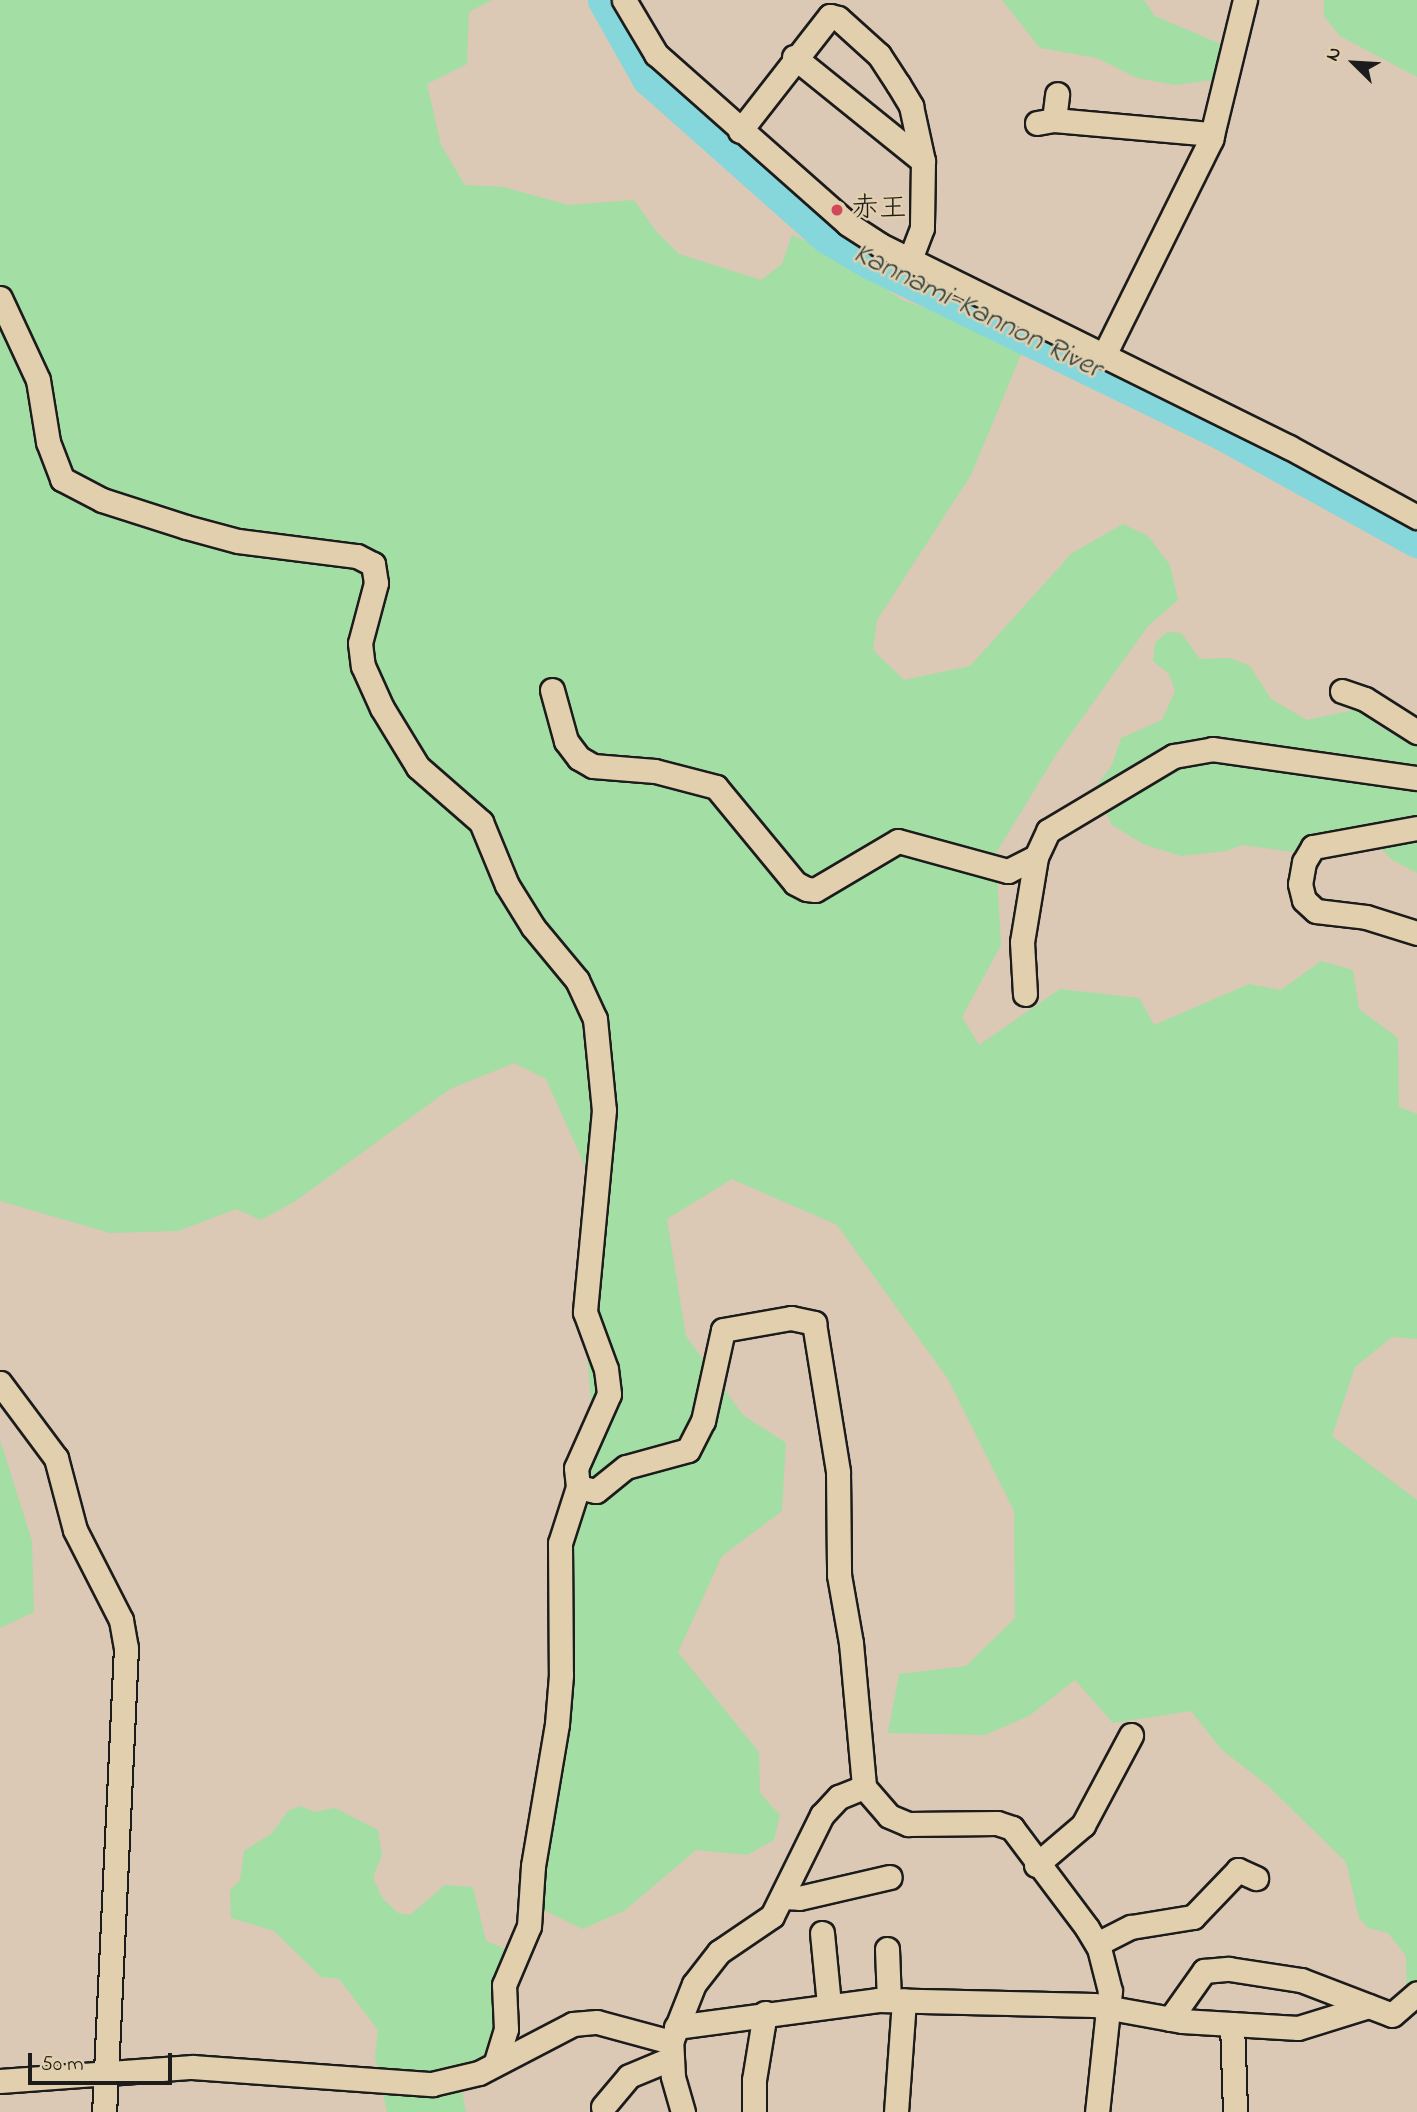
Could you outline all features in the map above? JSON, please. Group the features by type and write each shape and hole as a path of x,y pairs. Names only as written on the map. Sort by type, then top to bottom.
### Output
{"street":[{"path":"624,0 656,54 848,224 910,260 1105,353 1417,517"},
{"path":"1105,353 1212,134 1245,0"},
{"path":"740,131 824,21 830,16 838,18 879,55 911,106 923,161 922,228 910,260"},
{"path":"794,57 923,161"},
{"path":"1057,94 1045,122 1212,134"},
{"path":"0,298 38,380 48,442 62,479 102,499 186,527 238,541 357,556 373,564 376,583 360,643 363,666 382,708 418,767 481,822 519,906 585,993 598,1031 604,1110 585,1312 609,1382 605,1408 576,1468 578,1487 559,1551 561,1675 533,1866 529,1926 504,1985 506,2029 496,2062"},
{"path":"552,690 566,741 579,758 593,766 655,771 716,787 795,883 807,889 815,890 898,841 1008,871 1036,857"},
{"path":"1342,691 1365,699 1417,732"},
{"path":"1025,994 1022,942 1036,857 1048,831 1061,820 1190,749 1417,778"},
{"path":"1417,828 1313,847 1304,862 1300,884 1304,900 1316,911 1366,917 1417,933"},
{"path":"578,1487 596,1490 626,1467 688,1450 702,1421 723,1330 791,1318 814,1323 838,1472 839,1575 851,1643 864,1787 888,1816 908,1824 997,1824 1012,1828 1036,1865 1097,1944 1108,1978 1110,2007 1097,2112"},
{"path":"0,1383 55,1458 75,1530 121,1620 126,1648 104,2112"},
{"path":"1036,1865 1083,1825 1131,1735"},
{"path":"683,2112 672,2043 709,1961 764,1923 782,1897 822,1815 839,1797 864,1787"},
{"path":"1097,1944 1131,1927 1193,1917 1238,1870 1256,1878"},
{"path":"782,1897 799,1898 890,1877"},
{"path":"822,1933 829,2005"},
{"path":"887,1949 896,2000 896,2112"},
{"path":"1170,2019 1205,1970 1229,1969 1301,1980 1392,2015 1417,1993"},
{"path":"603,2107 629,2076 672,2043 765,2013 896,2000 1110,2007 1170,2019 1314,2026 1369,2006"},
{"path":"754,2112 755,2067 765,2013"},
{"path":"0,2081 105,2071 192,2067 432,2084 468,2078 562,2028 585,2022 672,2043"},
{"path":"1232,2024 1235,2112"}],"green space":[{"path":"0,0 492,0 469,12 467,64 427,84 441,145 465,185 504,187 568,205 634,200 656,231 679,254 761,280 782,264 792,235 839,256 902,300 977,326 1023,350 971,475 877,620 873,650 904,680 970,666 1072,553 1123,524 1148,536 1170,565 1178,600 1148,626 1057,753 996,853 1001,945 962,1017 979,1045 1060,989 1139,998 1154,1025 1249,984 1281,990 1321,961 1353,970 1359,1009 1398,1038 1399,1107 1417,1114 1417,1339 1392,1337 1355,1367 1332,1436 1417,1500 1417,2015 1407,1995 1406,1956 1388,1933 1368,1928 1359,1918 1346,1862 1266,1784 1222,1750 1191,1711 1113,1723 1075,1680 1029,1716 985,1735 888,1733 899,1674 966,1666 1015,1618 1014,1511 948,1379 837,1225 732,1179 667,1219 686,1336 743,1415 786,1443 782,1511 722,1556 678,1652 759,1752 760,1793 780,1815 774,1840 747,1855 696,1850 624,1911 582,1929 540,1908 568,1684 568,1562 592,1413 580,1273 590,1177 546,1079 514,1063 450,1089 294,1202 261,1220 236,1209 178,1231 110,1233 0,1201"},
{"path":"1002,0 1144,0 1155,16 1223,45 1213,80 1175,85 1137,78 1097,58 1040,48"},
{"path":"1324,0 1417,0 1417,77 1340,36 1324,16"},
{"path":"1167,632 1181,633 1200,659 1230,658 1250,666 1271,699 1307,720 1354,710 1371,714 1379,727 1402,735 1417,733 1417,873 1392,860 1376,843 1331,832 1309,835 1293,852 1242,845 1227,851 1181,856 1143,844 1112,825 1094,789 1112,765 1121,738 1162,720 1175,691 1169,674 1153,661 1155,643"},
{"path":"0,1440 32,1541 34,1612 0,1628"},
{"path":"301,1806 315,1812 335,1808 378,1830 382,1855 373,1877 382,1898 398,1913 410,1915 445,1885 473,1887 486,1941 513,1952 494,2056 475,2069 462,2092 466,2112 387,2112 375,2057 378,2030 339,1979 321,1977 274,1931 231,1918 230,1890 240,1880 244,1851 272,1833 288,1811"}],"waterway":[{"name":"Kannami-Kannon River","path":"605,0 649,78 827,236 869,261 1223,433 1417,540"}],"place":[{"name":"赤王","path":"837,210"}]}
